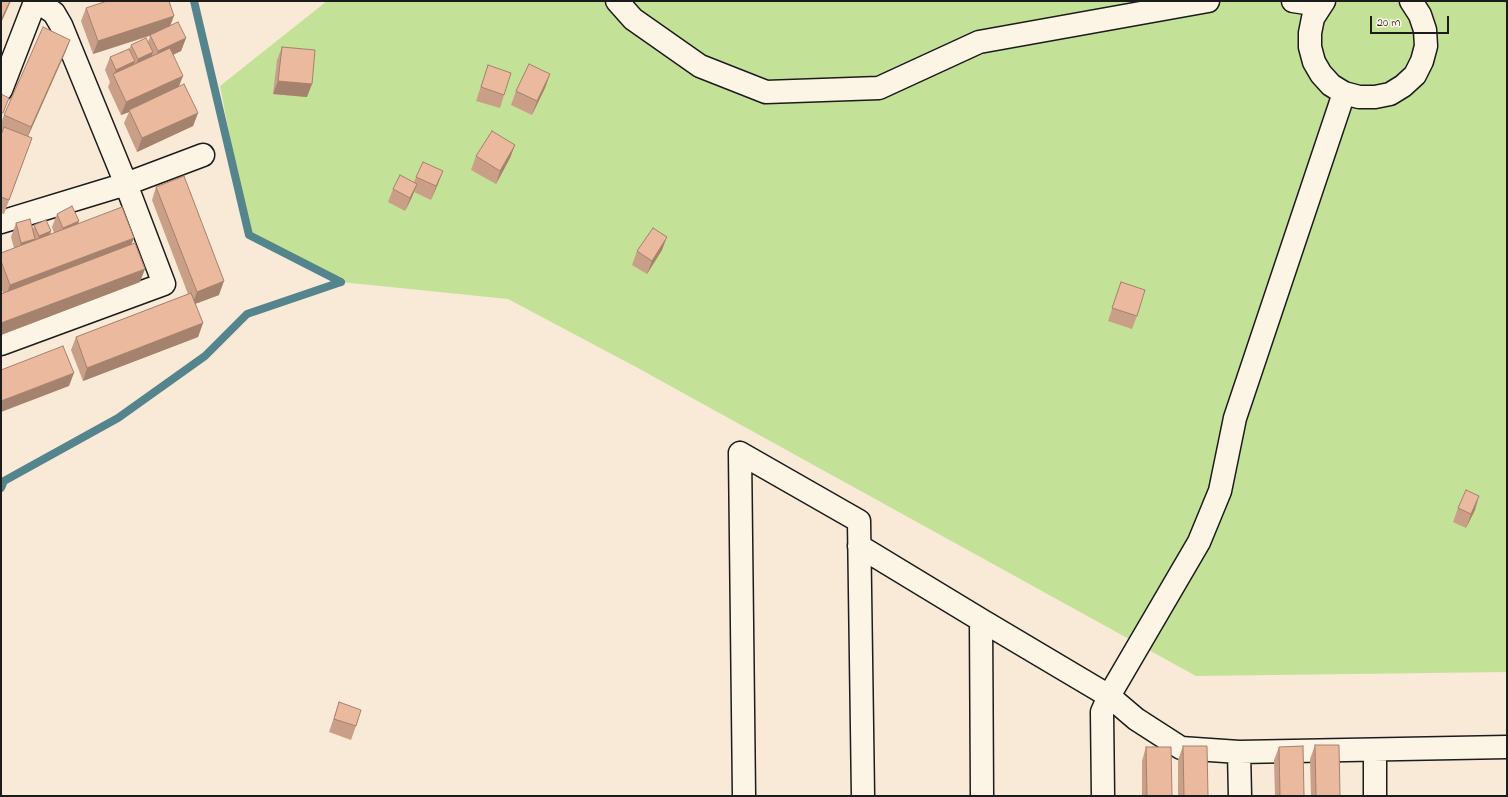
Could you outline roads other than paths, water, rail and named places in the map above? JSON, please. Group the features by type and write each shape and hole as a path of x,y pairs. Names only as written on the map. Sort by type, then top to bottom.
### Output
{"street":[{"path":"617,1 633,19 700,66 766,92 879,88 979,42 1208,1"},
{"path":"1294,1 1322,3 1313,18 1310,33 1310,47 1314,62 1321,74 1331,85 1344,93 1359,97 1375,98 1390,94 1403,86 1414,75 1422,61 1426,46 1425,30 1420,15 1411,1"},
{"path":"1,90 35,2 44,6 54,13 61,25 126,184 164,284 1,344"},
{"path":"1103,796 1102,712 1109,696 1199,542 1220,491 1235,418 1344,93"},
{"path":"1,222 126,184 203,154"},
{"path":"744,796 740,453 859,521 863,796"},
{"path":"859,546 1109,696 1136,719 1181,748 1239,752 1507,747"},
{"path":"981,620 982,796"},
{"path":"1375,750 1375,796"},
{"path":"1239,752 1240,796"}],"waterway":[{"path":"194,1 249,235 341,282"},
{"path":"1,488 4,481 118,418 205,356 247,314 341,282"}]}
